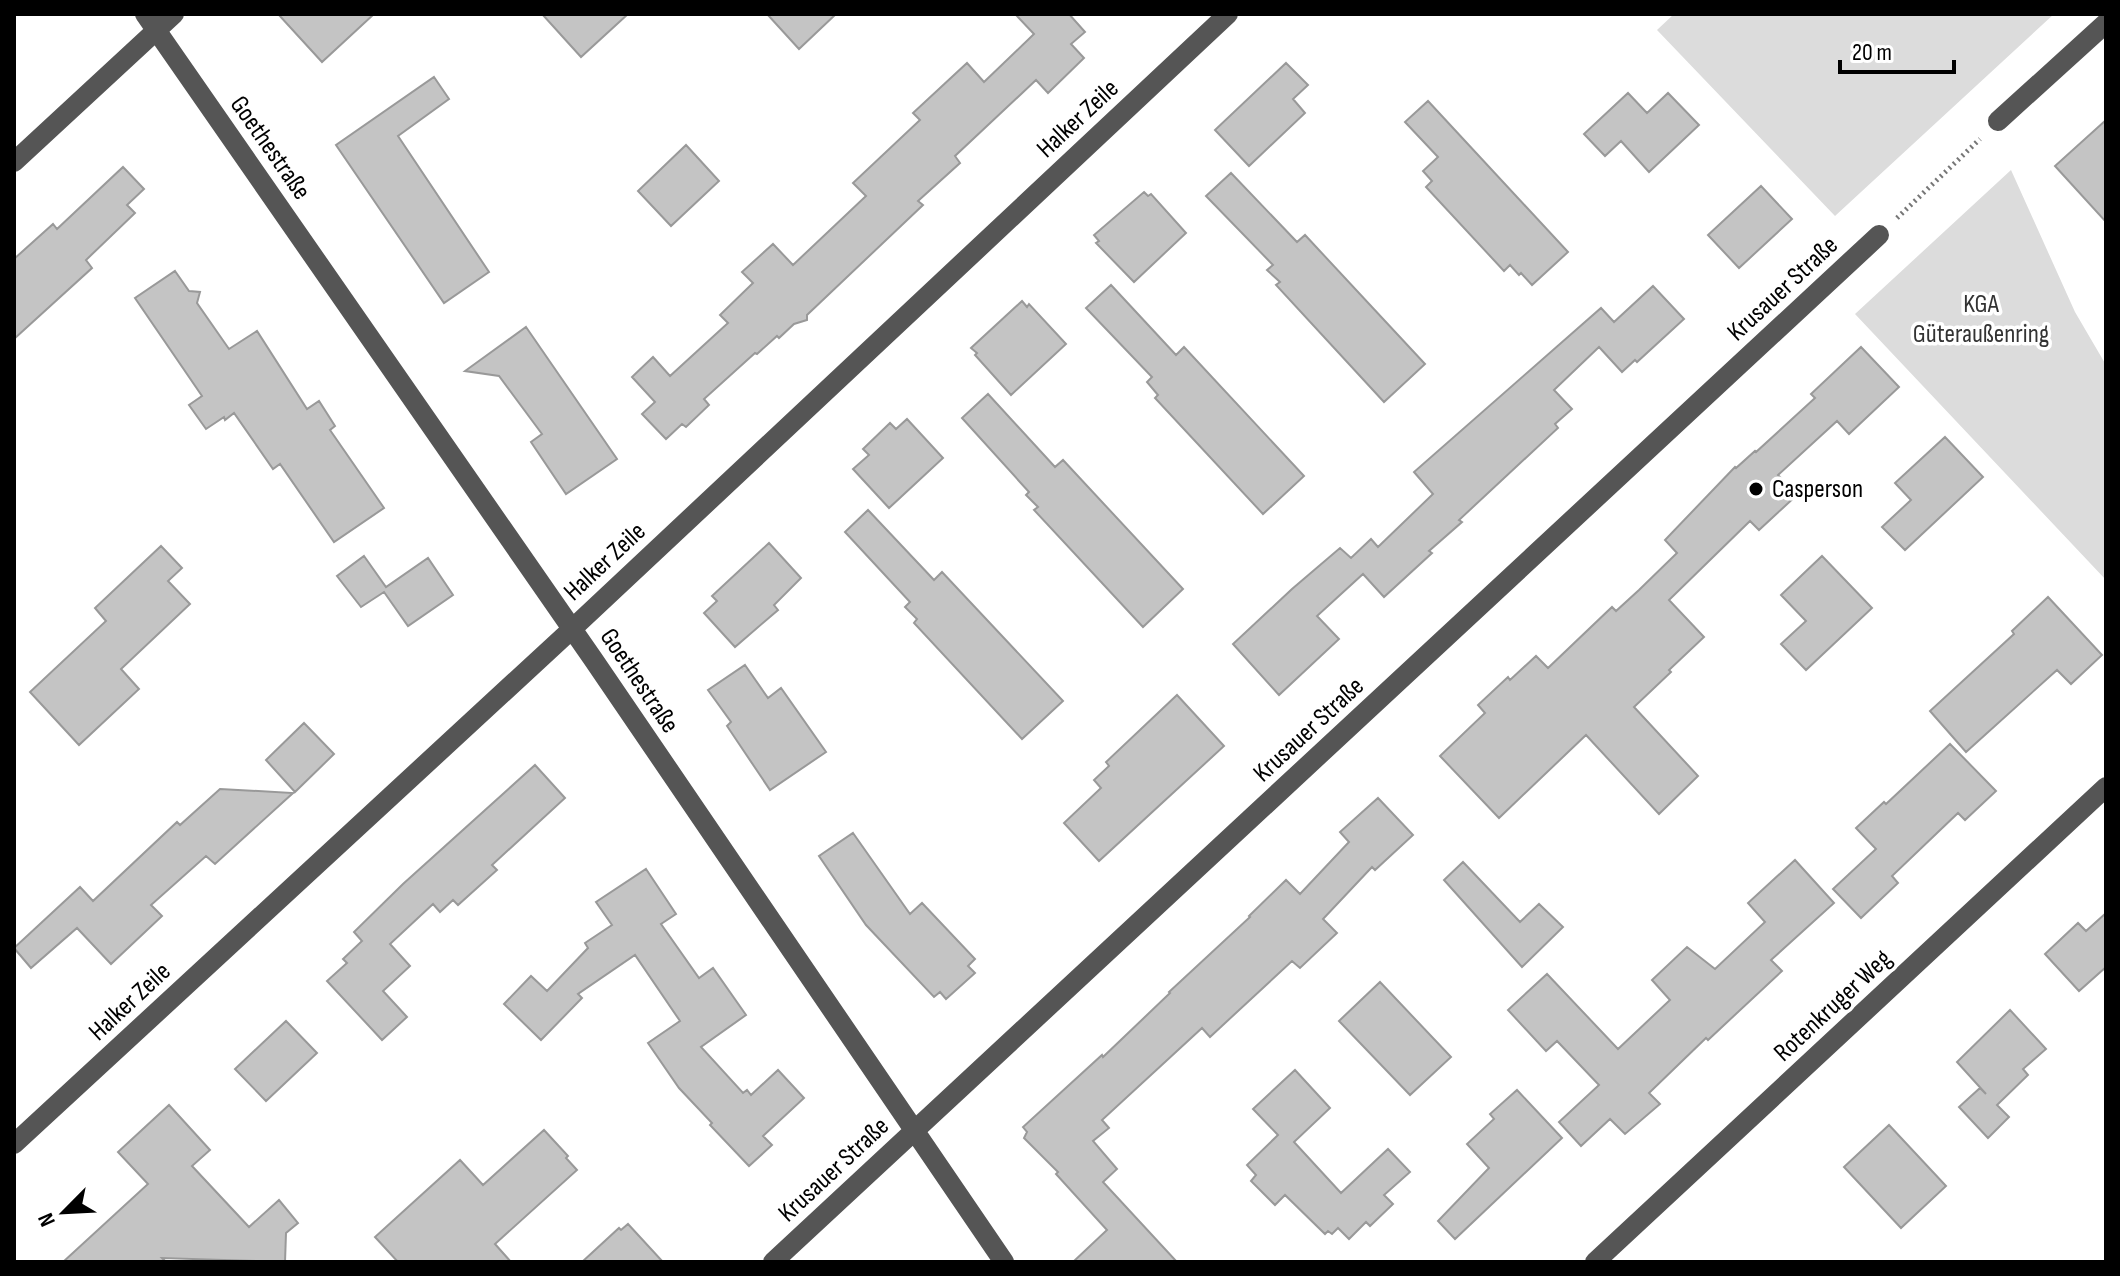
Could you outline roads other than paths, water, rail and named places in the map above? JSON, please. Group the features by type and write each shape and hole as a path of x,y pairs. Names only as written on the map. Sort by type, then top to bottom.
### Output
{"street":[{"path":"14,162 150,22 174,14"},
{"name":"Halker Zeile","path":"14,1144 572,629 1228,14"},
{"name":"Goethestraße","path":"150,22 572,629 1004,1262"},
{"path":"1998,121 2106,23"},
{"name":"Krusauer Straße","path":"773,1262 1879,235"},
{"name":"Rotenkruger Weg","path":"1595,1262 2106,787"}],"place":[{"name":"Casperson","path":"1756,489"}],"park label":[{"name":"KGA Güteraußenring","path":"1981,319"}]}
